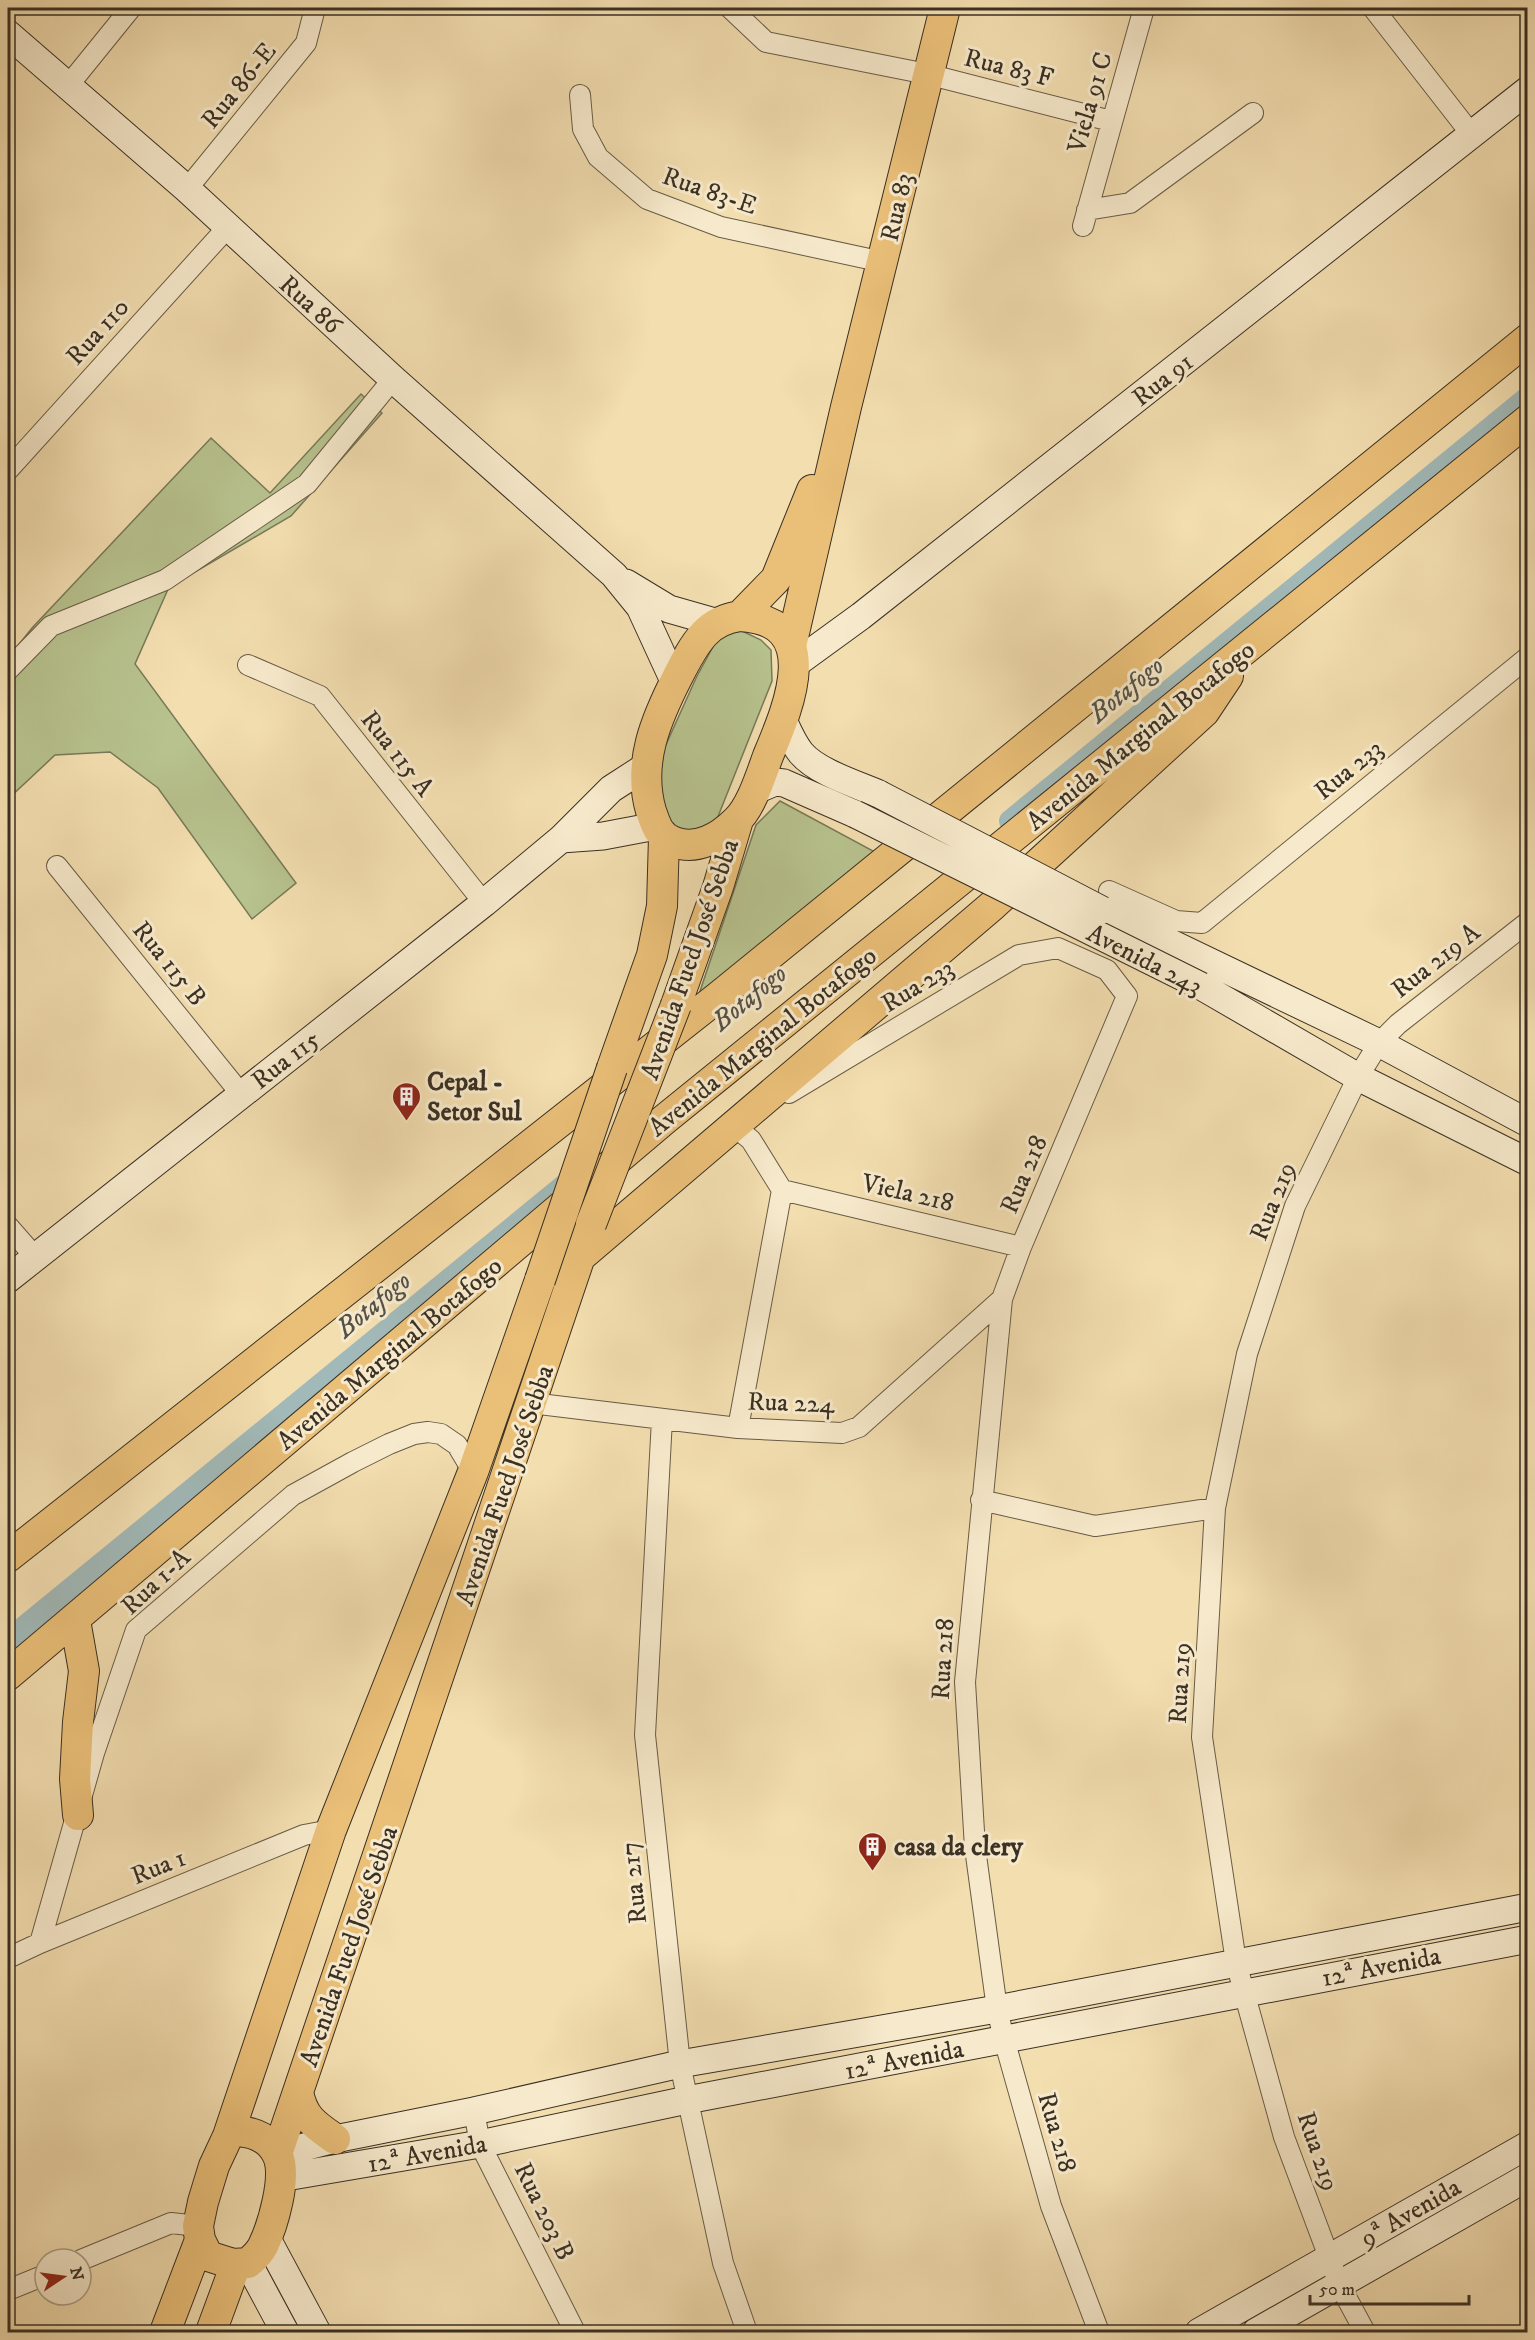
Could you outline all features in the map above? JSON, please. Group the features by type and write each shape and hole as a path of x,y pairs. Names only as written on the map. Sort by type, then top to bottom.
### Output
{"main road":[{"name":"Rua 83","path":"738,820 754,791 783,720 793,687 793,655 846,407 945,8"},
{"path":"11,1551 718,997 1527,339"},
{"name":"Rua 83","path":"675,683 689,655 704,634 729,619 776,579 846,407"},
{"name":"Avenida Marginal Botafogo","path":"8,1675 665,1119 1527,420"},
{"path":"729,619 764,620 781,632 793,655"},
{"path":"581,1256 993,905 1204,712 1247,648"},
{"name":"Avenida Fued José Sebba","path":"199,2233 203,2202 214,2166 228,2136 331,1830 473,1472 652,955 662,906 660,832 648,798 645,767 651,738 675,683"},
{"path":"660,832 688,845 704,843 718,836 738,820"},
{"name":"Avenida Fued José Sebba","path":"242,2263 263,2247 276,2208 278,2166 298,2092 591,1224 676,1005 718,887 738,820"},
{"path":"531,1403 521,1396 537,1289"},
{"path":"75,1620 84,1671 75,1779 78,1815"},
{"path":"298,2092 301,2107 307,2116 335,2139"},
{"path":"228,2136 237,2131 250,2132 268,2141 278,2166"},
{"path":"199,2233 208,2256 242,2263 211,2332"},
{"path":"165,2332 199,2233"}],"street":[{"path":"67,87 131,8"},
{"name":"Rua 86-E","path":"187,189 306,43 315,8"},
{"name":"Rua 83 F","path":"730,8 766,42 927,74 1111,121"},
{"name":"Viela 91 C","path":"1144,8 1085,218 1130,203 1253,113"},
{"path":"1373,8 1472,135"},
{"name":"Rua 86","path":"8,34 187,189 227,228 614,575 669,609 729,619"},
{"name":"Rua 91","path":"793,655 861,616 1527,90"},
{"name":"Rua 83-E","path":"580,95 583,129 598,158 647,199 721,226 883,262"},
{"name":"Rua 110","path":"10,463 227,228"},
{"path":"8,670 51,626 165,580 307,484 393,378"},
{"name":"Rua 86","path":"614,575 640,608 675,683"},
{"name":"Rua 233","path":"1106,901 1176,921 1202,923 1527,657"},
{"name":"Rua 115 A","path":"248,665 320,696 484,903"},
{"name":"Avenida 243","path":"783,720 802,754 829,772 1106,901 1527,1123"},
{"name":"Rua 115","path":"8,1279 484,903 561,839 611,789 645,767"},
{"name":"Avenida 243","path":"754,791 775,782 784,783 855,814 1201,986 1358,1077 1527,1162"},
{"path":"561,839 660,832"},
{"name":"Rua 115 B","path":"57,866 241,1094"},
{"name":"Rua 219 A","path":"1378,1043 1398,1024 1527,922"},
{"name":"Rua 233","path":"734,1126 1019,955 1058,948 1107,970 1127,996"},
{"name":"Rua 218","path":"1099,2332 1051,2206 997,2009 975,1848 965,1682 1002,1299 1021,1247 1127,996"},
{"name":"Rua 219","path":"1365,2332 1328,2258 1284,2137 1244,1992 1236,1962 1202,1737 1215,1508 1247,1354 1295,1206 1358,1077 1378,1043"},
{"path":"734,1126 751,1140 782,1190 738,1428"},
{"name":"Viela 218","path":"782,1190 1021,1247"},
{"path":"8,1226 36,1258"},
{"name":"Rua 224","path":"531,1403 738,1428 842,1432 859,1427 1002,1299"},
{"name":"Rua 217","path":"662,1419 645,1735 680,2064 723,2263 747,2332"},
{"name":"Rua 1-A","path":"40,1943 94,1753 136,1630 293,1495 389,1444 414,1434 428,1432 441,1434 457,1445 473,1472"},
{"path":"981,1500 1095,1526 1215,1508"},
{"name":"Rua 1","path":"8,1958 304,1835 331,1830"},
{"path":"1525,1905 1520,1924 1527,1938"},
{"name":"12ª Avenida","path":"278,2166 335,2139 474,2111 680,2064 997,2009 1525,1905"},
{"name":"12ª Avenida","path":"278,2166 480,2144 687,2100 1527,1938"},
{"name":"Rua 203 B","path":"474,2111 480,2144 575,2332"},
{"name":"9ª Avenida","path":"1199,2332 1527,2145"},
{"name":"9ª Avenida","path":"1256,2332 1527,2177"},
{"path":"93,2255 171,2223 199,2233"},
{"path":"266,2237 317,2332"},
{"path":"242,2263 285,2332"},
{"path":"8,2290 33,2280"}],"green space":[{"path":"361,394 382,413 291,516 169,587 135,664 296,883 252,919 158,788 110,752 55,755 8,799 8,658 32,628 211,438 270,493"},
{"path":"740,630 761,640 771,650 772,681 717,819 696,833 680,833 668,823 662,804 659,760 697,676 719,636"},
{"path":"780,801 888,859 694,1009 756,825"}],"waterway":[{"name":"Botafogo","path":"1010,821 1528,397"},
{"name":"Botafogo","path":"8,1640 578,1174"}],"place":[{"name":"Cepal - Setor Sul","path":"406,1122"},
{"name":"casa da clery","path":"873,1872"}]}
